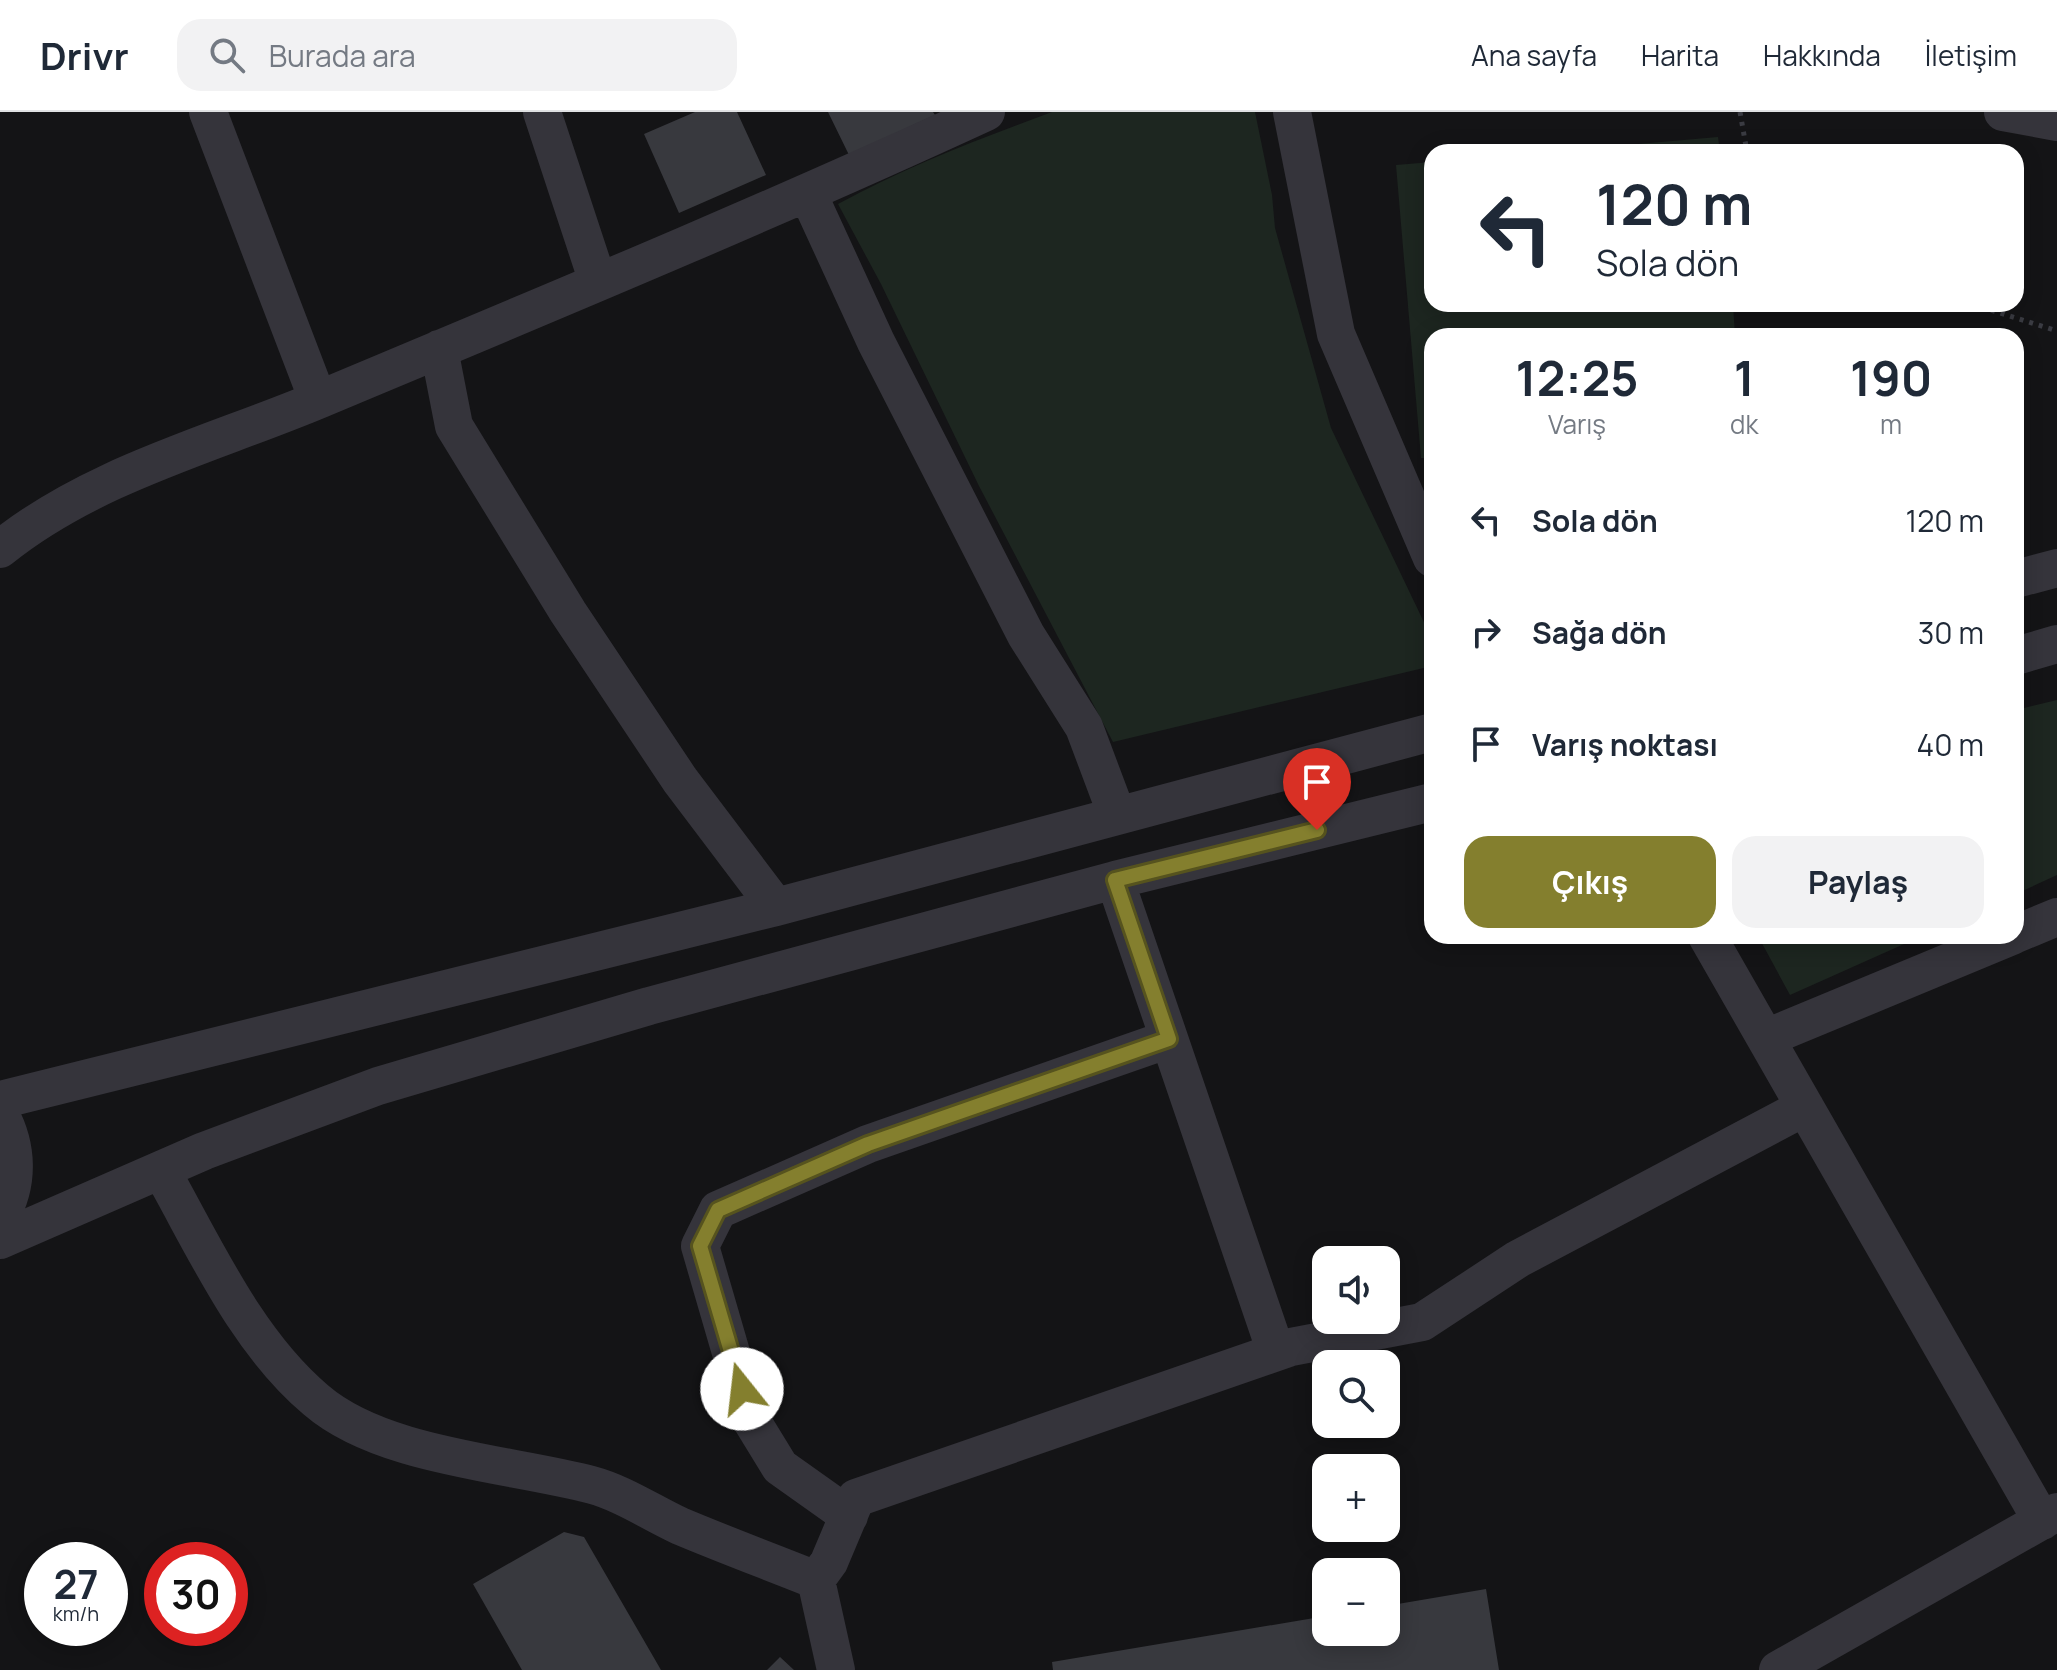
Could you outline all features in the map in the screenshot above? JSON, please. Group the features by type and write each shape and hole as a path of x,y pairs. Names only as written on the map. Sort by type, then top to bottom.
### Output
{"street":[{"path":"208,112 318,400"},
{"path":"542,112 598,282"},
{"path":"2,533 80,494 318,400 808,194 986,112"},
{"path":"1292,112 1336,334 1424,539"},
{"path":"2003,112 2057,122"},
{"path":"808,194 876,342 1026,635 1084,727 1117,815"},
{"path":"439,349 454,426 568,612 671,767 776,907"},
{"path":"2024,577 2057,568"},
{"path":"2024,654 2057,644"},
{"path":"0,1100 776,907 1424,734"},
{"path":"0,1240 161,1170 378,1086 649,1006 1115,880 1424,804"},
{"path":"1115,880 1276,1352"},
{"path":"2024,931 2057,917"},
{"path":"1712,944 2049,1516 1778,1670"},
{"path":"1766,1038 1992,944"},
{"path":"849,1516 780,1467 750,1418 700,1246 718,1210 868,1144 1169,1039"},
{"path":"836,1670 816,1580 829,1562 856,1498 1276,1352 1422,1322 1518,1259 1805,1107"},
{"path":"0,1114 10,1132 15,1167 10,1201 0,1217"},
{"path":"161,1170 223,1280 279,1366 318,1402 352,1426 437,1452 595,1486 681,1526 816,1580"}],"path":[{"path":"1740,112 1746,144"},
{"path":"1997,312 2057,331"}],"shaded area":[{"path":"1052,112 1255,112 1272,195 1275,228 1331,428 1424,622 1424,668 1113,742 979,486 881,284 838,204 970,143"},
{"path":"1718,137 1719,144 1638,144"},
{"path":"1424,163 1424,312 1734,312 1734,328 1424,328 1424,458 1421,458 1396,165"},
{"path":"2057,700 2057,875 2024,890 2024,708"},
{"path":"1762,944 1904,944 1790,995"}],"building":[{"path":"695,112 737,112 766,175 679,213 644,134"},
{"path":"828,112 933,112 935,115 849,155"},
{"path":"564,1532 584,1537 661,1670 522,1670 473,1584"},
{"path":"1486,1589 1499,1670 1053,1670 1052,1662 1312,1618 1312,1646 1400,1646 1400,1604"},
{"path":"780,1657 794,1670 767,1670"}],"route":[{"path":"742,1389 700,1246 718,1210 868,1144 1169,1039 1115,880 1317,830"}]}
